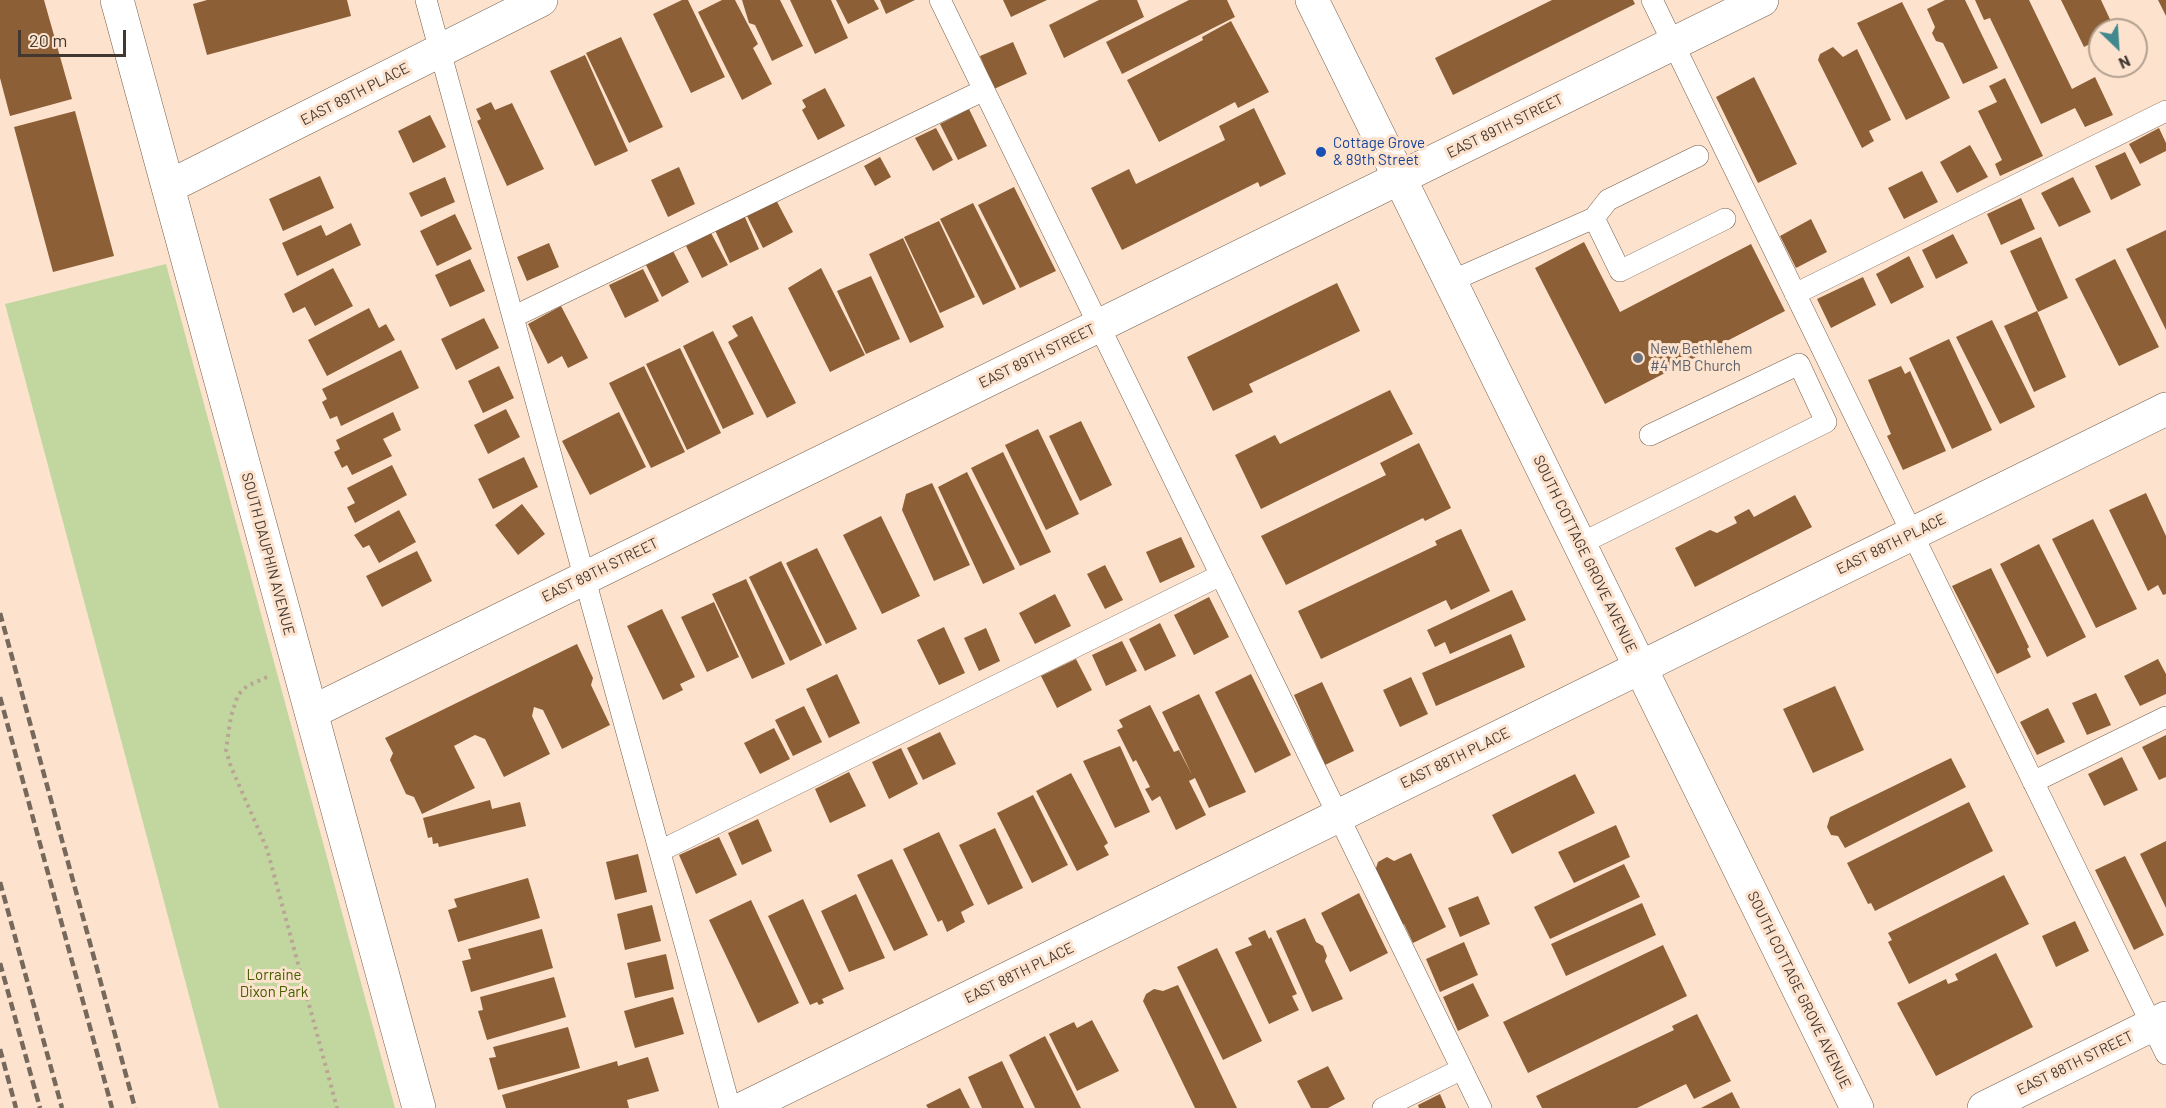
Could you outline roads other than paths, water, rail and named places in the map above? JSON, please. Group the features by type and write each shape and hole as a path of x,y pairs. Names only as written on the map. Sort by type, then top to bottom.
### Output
{"street":[{"name":"SOUTH DAUPHIN AVENUE","path":"117,0 419,1108"},
{"name":"EAST 89TH PLACE","path":"168,187 541,0"},
{"name":"SOUTH COTTAGE GROVE AVENUE","path":"1312,0 1857,1108"},
{"name":"EAST 89TH STREET","path":"312,712 1762,0"},
{"name":"EAST 88TH PLACE","path":"744,1108 2166,409"},
{"name":"EAST 88TH STREET","path":"1984,1108 2159,1022"}],"lane":[{"path":"426,0 730,1108"},
{"path":"940,0 1481,1108"},
{"path":"1652,0 2033,782 2159,1022 2166,1054"},
{"path":"513,317 984,90"},
{"path":"1795,294 2166,111"},
{"path":"1449,282 1594,218 1608,200 1698,156"},
{"path":"1594,218 1620,271 1725,219"},
{"path":"1580,544 1826,422 1799,364 1650,435"},
{"path":"660,851 1221,575"},
{"path":"2033,782 2166,717"},
{"path":"1383,1108 1462,1070"}],"railway":[{"path":"0,613 135,1108"},
{"path":"0,697 112,1108"},
{"path":"0,882 62,1108"},
{"path":"0,963 40,1108"},
{"path":"0,1049 16,1108"}],"place":[{"name":"Cottage Grove & 89th Street","path":"1321,152"},
{"name":"New Bethlehem #4 MB Church","path":"1638,358"}],"park label":[{"name":"Lorraine Dixon Park","path":"274,984"}]}
